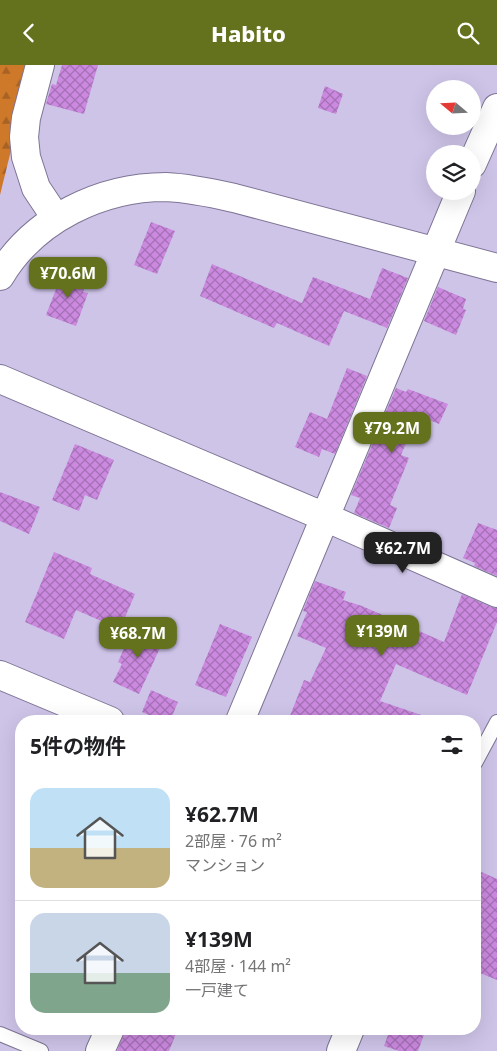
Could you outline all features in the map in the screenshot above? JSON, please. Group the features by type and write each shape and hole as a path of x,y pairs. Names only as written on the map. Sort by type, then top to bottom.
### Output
{"street":[{"path":"40,65 26,118 24,137 26,157 36,188 56,218"},
{"path":"480,145 497,108"},
{"path":"0,276 20,250 39,231 56,218 76,207 121,192 166,187 199,190 266,206 497,268"},
{"path":"243,715 457,200"},
{"path":"0,379 326,517 497,593"},
{"path":"0,675 96,715"},
{"path":"100,1051 107,1035"},
{"path":"341,1051 348,1035"}],"lane":[{"path":"481,752 497,722"},
{"path":"0,1034 41,1051"}],"green space":[{"path":"0,65 32,65 0,195"}],"building":[{"path":"62,65 98,65 84,114 46,104 52,84 56,85"},
{"path":"325,86 343,94 336,114 318,108"},
{"path":"151,222 175,231 157,274 134,265"},
{"path":"212,264 302,303 313,277 370,299 382,268 408,278 387,328 344,311 329,346 277,323 274,328 200,296"},
{"path":"63,271 87,281 83,292 88,293 76,326 46,315"},
{"path":"438,287 466,299 463,309 466,310 456,335 424,321"},
{"path":"347,368 367,376 335,454 322,449 319,457 295,447 310,412 327,419"},
{"path":"396,388 406,392 408,389 448,404 439,424 418,415 401,455 409,458 390,505 397,508 389,528 354,513 360,498 351,495"},
{"path":"75,444 114,460 97,500 85,495 79,511 52,500"},
{"path":"0,492 40,507 29,534 0,521"},
{"path":"478,523 497,530 497,576 474,566 475,563 463,558"},
{"path":"54,552 92,568 90,574 135,594 120,629 76,610 64,639 25,622"},
{"path":"315,581 346,592 343,600 362,606 444,642 462,594 497,608 497,622 467,695 396,664 380,701 421,715 290,715 304,680 310,682 326,648 297,636 307,612 303,611"},
{"path":"220,624 252,637 226,697 195,685"},
{"path":"134,626 164,639 139,694 113,682 122,664 118,662"},
{"path":"151,690 178,702 173,715 149,715 142,712"},
{"path":"481,872 497,879 497,980 481,973"},
{"path":"124,1035 176,1035 169,1051 117,1051"},
{"path":"388,1035 424,1035 418,1051 399,1051 384,1046"}]}
